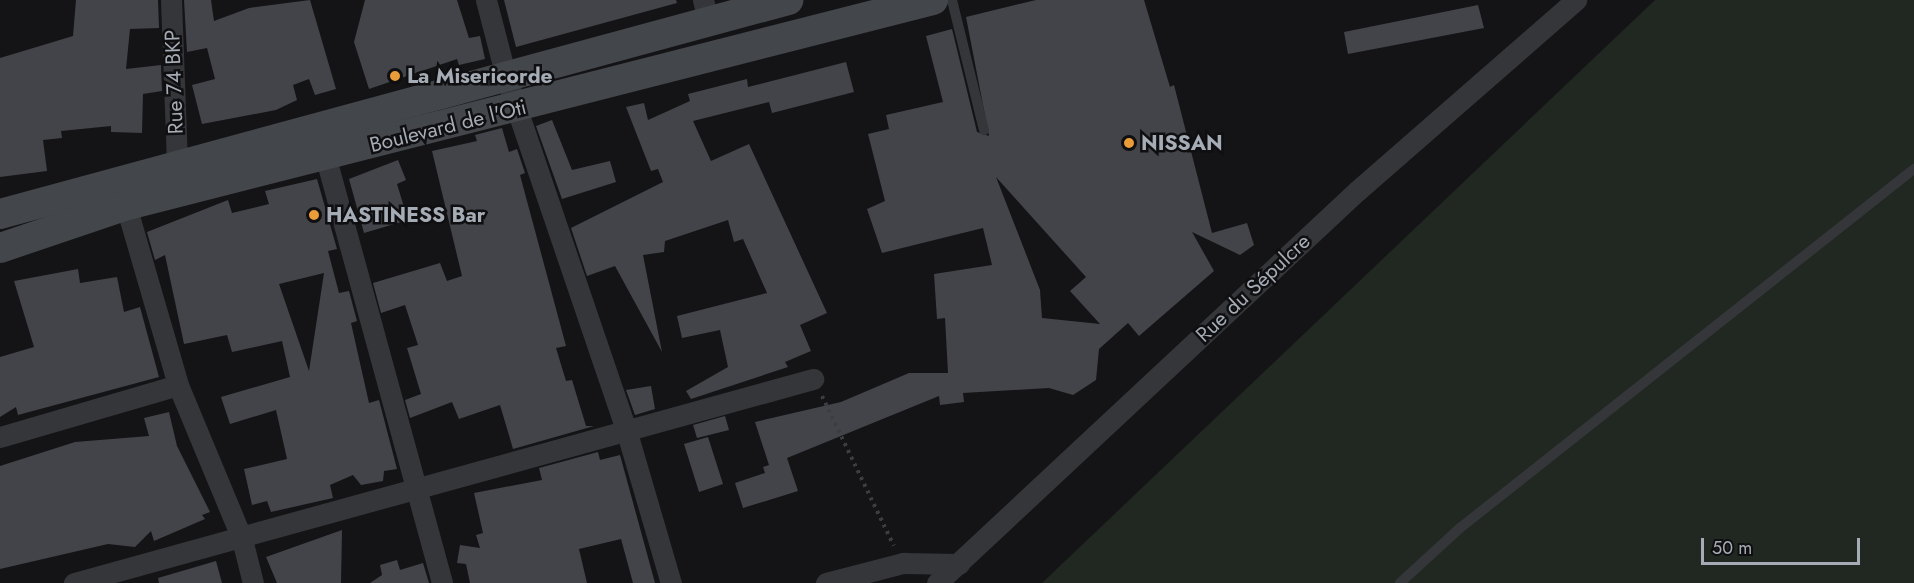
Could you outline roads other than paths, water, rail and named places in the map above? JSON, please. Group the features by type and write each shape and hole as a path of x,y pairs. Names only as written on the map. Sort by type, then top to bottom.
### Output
{"main road":[{"name":"Boulevard de l'Oti","path":"0,248 122,193 177,164 506,76 705,10 788,0"},
{"name":"Boulevard de l'Oti","path":"0,214 325,156 517,109 933,0"}],"street":[{"name":"Rue 74 BKP","path":"171,0 177,164"},
{"path":"486,0 506,76 625,426 671,583"},
{"name":"Rue du Sépulcre","path":"938,583 1341,207 1576,0"},
{"path":"318,127 414,490 442,583"},
{"path":"122,193 178,385 242,539 253,583"},
{"path":"74,583 242,539 414,490 625,426 813,379"},
{"path":"0,437 178,385"},
{"path":"826,583 903,563 959,564"}],"lane":[{"path":"952,0 984,130"},
{"path":"1400,583 1460,528 1914,169"}],"place":[{"name":"La Misericorde","path":"395,76"},
{"name":"NISSAN","path":"1129,143"},
{"name":"HASTINESS Bar","path":"314,215"}]}
